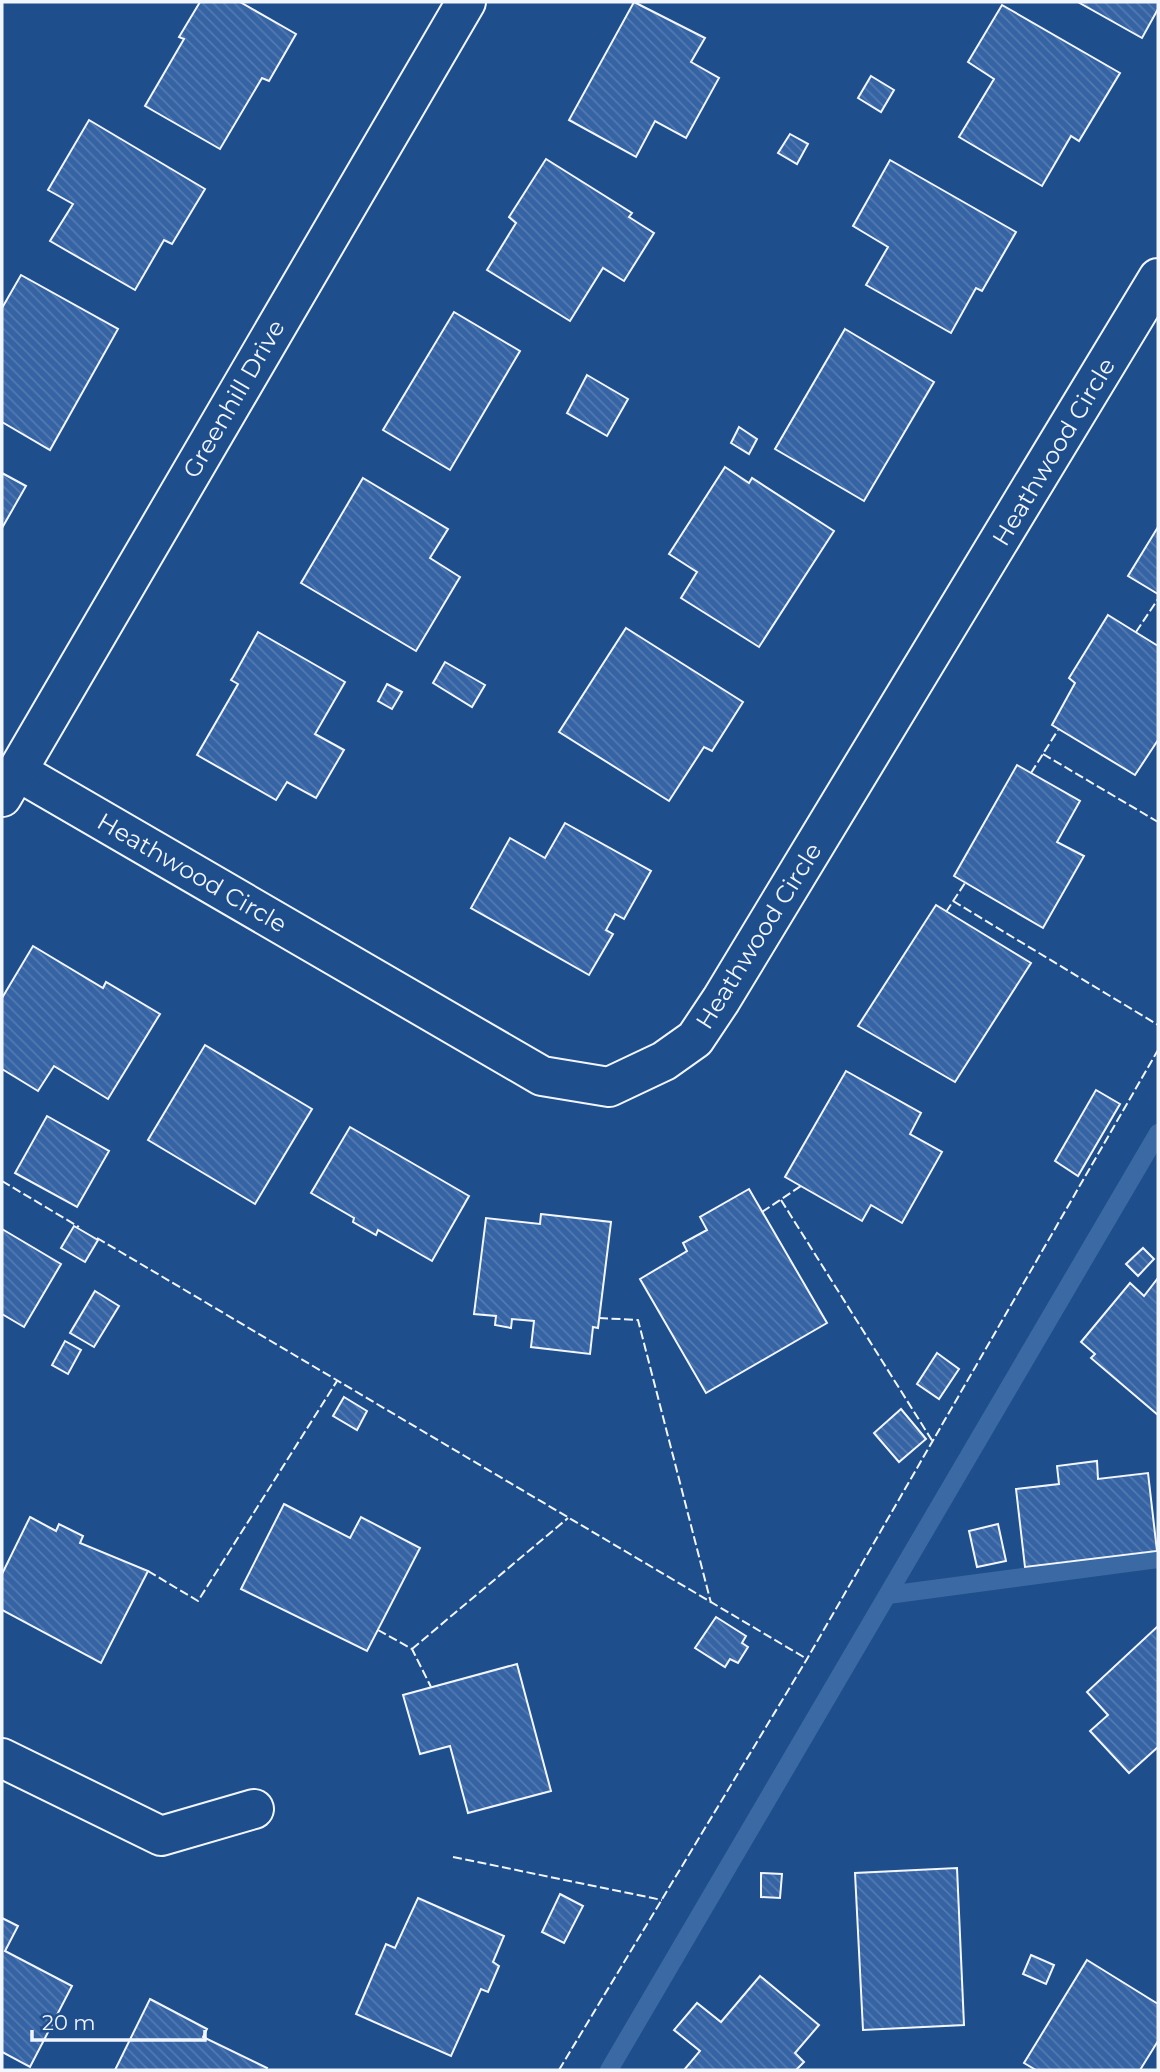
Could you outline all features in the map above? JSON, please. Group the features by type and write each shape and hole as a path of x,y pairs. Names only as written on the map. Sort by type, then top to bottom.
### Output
{"street":[{"name":"Greenhill Drive","path":"9,784 466,2"},
{"name":"Heathwood Circle","path":"9,784 542,1076 609,1087 664,1062 695,1039 1158,278"},
{"path":"2,1758 161,1836 254,1810"}],"building":[{"path":"200,2 240,2 296,34 269,81 262,78 220,149 145,106 184,39 179,37"},
{"path":"634,2 705,38 691,62 719,78 686,138 655,121 636,157 569,120"},
{"path":"1078,2 1158,2 1158,9 1142,38"},
{"path":"1002,5 1120,73 1079,141 1071,136 1042,186 959,137 994,79 968,62"},
{"path":"871,76 894,90 881,112 858,98"},
{"path":"89,120 205,189 172,244 164,240 135,290 50,241 73,204 48,190"},
{"path":"790,134 808,144 797,164 778,153"},
{"path":"546,159 632,213 629,217 654,233 624,281 603,268 570,321 487,270 516,223 509,217"},
{"path":"890,160 1016,232 982,291 976,288 951,333 866,285 888,247 853,226"},
{"path":"21,275 118,329 50,450 2,422 2,308"},
{"path":"454,312 520,351 450,470 383,430"},
{"path":"845,329 934,382 864,501 775,449"},
{"path":"587,375 628,399 607,436 567,413"},
{"path":"739,427 757,439 749,454 731,443"},
{"path":"725,467 749,483 752,478 834,531 759,647 681,598 697,572 669,554"},
{"path":"2,473 26,486 2,528"},
{"path":"363,478 448,529 430,558 460,577 416,651 301,583"},
{"path":"1158,527 1158,594 1128,576"},
{"path":"1108,615 1158,646 1158,740 1135,775 1052,725 1075,683 1069,678"},
{"path":"626,628 743,702 712,751 704,747 669,801 559,732"},
{"path":"258,632 345,682 315,734 344,750 316,798 287,782 276,800 197,755 238,684 231,680"},
{"path":"445,662 485,685 472,707 433,683"},
{"path":"387,684 402,692 392,709 378,701"},
{"path":"1017,765 1080,801 1057,842 1084,856 1043,928 954,876"},
{"path":"565,823 651,871 624,919 615,914 606,930 613,934 589,975 471,908 510,838 545,858"},
{"path":"936,905 1031,963 955,1082 858,1026"},
{"path":"33,946 103,988 106,982 160,1014 108,1099 54,1066 38,1091 2,1069 2,998"},
{"path":"205,1045 312,1109 255,1204 148,1140"},
{"path":"846,1071 921,1113 910,1134 942,1152 902,1223 871,1205 862,1221 785,1177"},
{"path":"1096,1090 1120,1104 1078,1176 1055,1161"},
{"path":"47,1116 109,1151 77,1207 15,1173"},
{"path":"350,1127 469,1196 432,1261 378,1230 376,1235 353,1222 354,1218 311,1193"},
{"path":"749,1189 827,1323 706,1393 640,1279 687,1251 683,1243 707,1230 700,1217"},
{"path":"541,1214 611,1222 598,1328 593,1327 590,1354 531,1347 534,1321 512,1319 511,1328 495,1325 496,1316 474,1314 486,1218 540,1224"},
{"path":"74,1226 98,1240 85,1262 61,1248"},
{"path":"2,1229 61,1264 24,1327 2,1314"},
{"path":"1143,1248 1154,1259 1138,1276 1126,1264"},
{"path":"1158,1278 1158,1415 1091,1358 1095,1354 1081,1342 1130,1283 1144,1296"},
{"path":"95,1291 119,1306 94,1347 70,1333"},
{"path":"65,1341 81,1350 68,1374 52,1365"},
{"path":"937,1353 959,1369 939,1399 917,1384"},
{"path":"344,1397 367,1411 357,1430 333,1416"},
{"path":"901,1409 926,1439 899,1462 874,1433"},
{"path":"1097,1461 1098,1479 1148,1473 1157,1551 1025,1567 1016,1489 1059,1484 1057,1466"},
{"path":"284,1504 350,1538 361,1517 420,1548 367,1651 241,1589"},
{"path":"30,1517 56,1531 59,1524 83,1536 80,1543 148,1571 101,1663 2,1610 2,1574"},
{"path":"998,1524 1006,1561 977,1567 969,1531"},
{"path":"716,1617 746,1636 742,1643 748,1647 738,1663 730,1659 725,1667 695,1648"},
{"path":"1158,1626 1158,1747 1129,1773 1090,1731 1108,1715 1087,1692"},
{"path":"517,1664 551,1791 468,1813 450,1746 420,1754 403,1695"},
{"path":"957,1868 964,2025 863,2030 855,1873"},
{"path":"761,1873 782,1874 780,1898 761,1897"},
{"path":"560,1894 583,1906 564,1943 542,1932"},
{"path":"418,1898 504,1936 493,1962 499,1966 488,1992 481,1989 451,2056 356,2014 386,1944 395,1948"},
{"path":"2,1918 18,1926 5,1951 72,1986 30,2067 2,2052"},
{"path":"1031,1955 1054,1965 1046,1984 1023,1974"},
{"path":"1087,1960 1158,2004 1158,2041 1140,2070 1036,2070 1024,2063"},
{"path":"760,1976 819,2025 795,2053 804,2062 796,2070 684,2070 700,2051 674,2030 697,2003 721,2022"},
{"path":"150,1999 207,2029 203,2037 267,2068 266,2070 115,2070"}],"waterway":[{"path":"609,2070 1158,1133"},
{"path":"888,1595 1158,1559"}],"fence":[{"path":"1136,632 1158,599"},
{"path":"1031,773 1058,730"},
{"path":"1043,754 1158,822"},
{"path":"946,912 965,883"},
{"path":"953,901 1158,1025"},
{"path":"559,2070 807,1659 1158,1050"},
{"path":"2,1181 79,1227"},
{"path":"762,1212 801,1186"},
{"path":"781,1200 933,1442"},
{"path":"97,1238 807,1659"},
{"path":"599,1318 638,1320 711,1603"},
{"path":"148,1571 198,1601 337,1381"},
{"path":"412,1649 568,1518"},
{"path":"378,1630 412,1649 431,1687"},
{"path":"453,1857 662,1900"}]}
